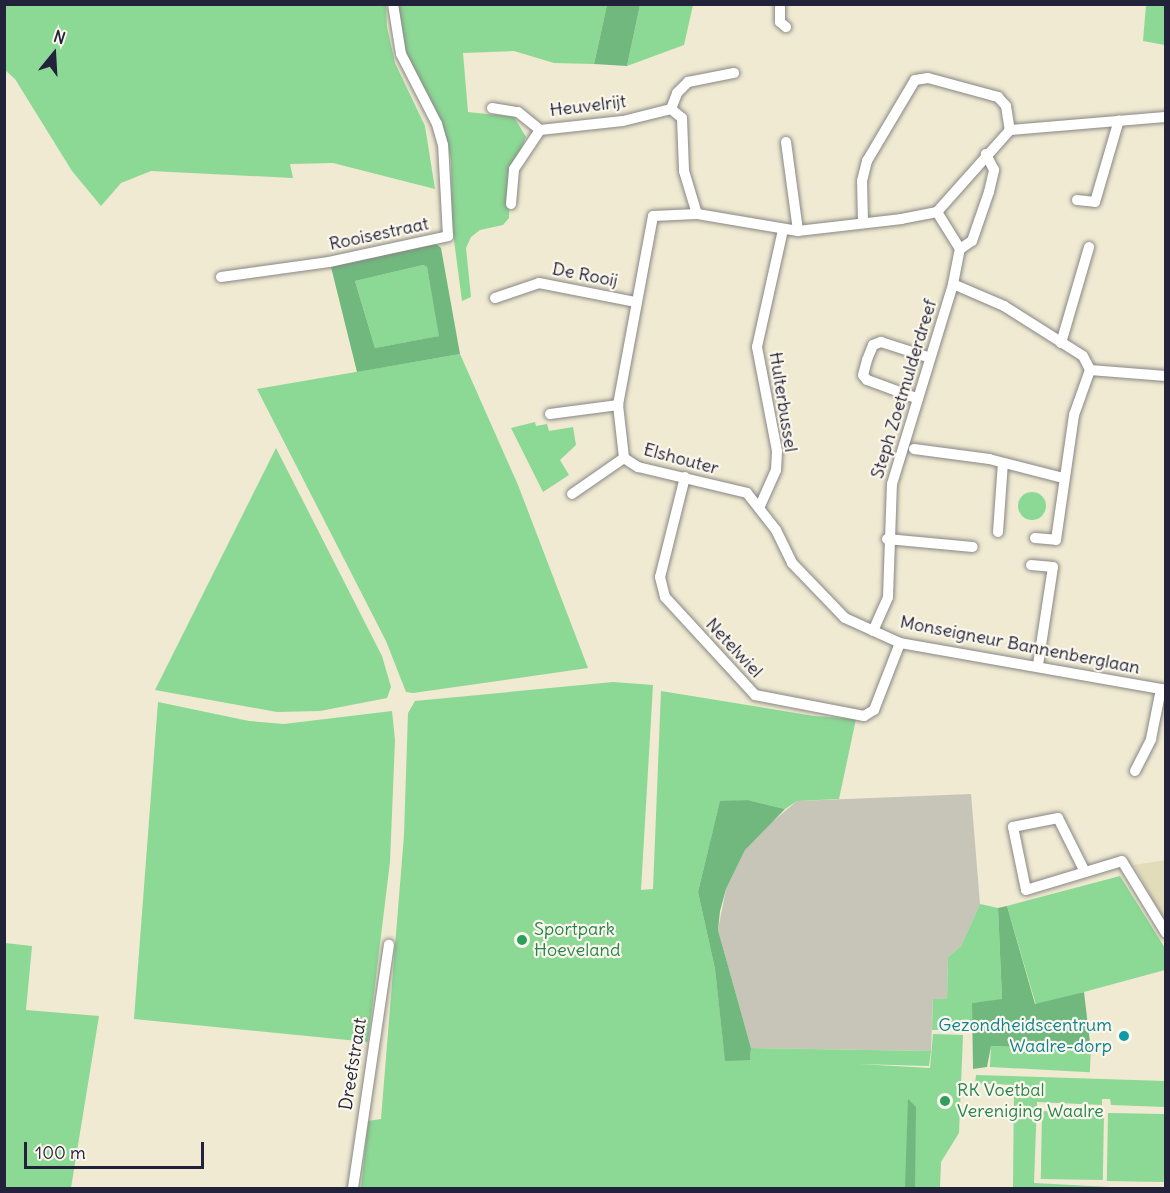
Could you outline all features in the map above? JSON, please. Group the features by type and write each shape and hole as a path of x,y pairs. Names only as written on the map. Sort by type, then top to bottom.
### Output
{"street":[{"name":"Rooisestraat","path":"221,277 329,262 448,236 443,146 437,124 401,54 393,4"},
{"path":"780,4 780,22 786,27"},
{"path":"735,73 688,82 677,93 671,109 682,118 684,171 697,214 783,230 798,231 863,221 902,219 937,212 986,154 1010,130 1166,117"},
{"path":"863,221 862,181 867,161 915,80 928,78 998,97 1006,106 1010,130"},
{"name":"Heuvelrijt","path":"492,108 518,112 540,130 623,121 671,109"},
{"path":"1077,200 1095,202 1119,120"},
{"name":"Heuvelrijt","path":"511,204 514,169 540,130"},
{"path":"786,142 798,231"},
{"name":"Steph Zoetmulderdreef","path":"873,631 888,597 887,539 892,484 928,357 953,284 960,249 972,241 988,192 994,170 986,154"},
{"path":"937,212 960,249"},
{"name":"Elshouter","path":"697,214 653,216 618,405 624,458 638,467 747,493 760,506 792,563 817,592 845,618 873,631"},
{"name":"Hulterbussel","path":"760,506 776,470 777,451 757,347 783,230"},
{"path":"1061,343 1089,247"},
{"name":"De Rooij","path":"495,298 539,283 636,302"},
{"path":"953,284 1004,306 1083,356 1090,370 1074,415 1063,478 1056,540 1035,538"},
{"path":"916,398 867,380 863,375 867,360 873,345 881,342 928,357"},
{"path":"1090,370 1166,376"},
{"path":"550,414 618,405"},
{"path":"914,449 1003,464 1063,478"},
{"path":"572,494 624,458"},
{"path":"998,532 1003,464"},
{"name":"Netelwiel","path":"685,477 660,577 665,597 755,695 864,716 874,710 900,643"},
{"path":"887,539 973,547"},
{"path":"1031,564 1053,567 1038,665"},
{"name":"Monseigneur Bannenberglaan","path":"873,631 900,643 1038,665 1163,689 1151,739 1135,771"},
{"path":"1084,872 1058,818 1013,827 1026,890 1122,861 1166,933"},
{"name":"Dreefstraat","path":"353,1188 389,945"}],"shaded area":[{"path":"971,794 980,904 961,946 948,957 947,999 933,999 931,1051 751,1048 718,930 726,889 745,850 758,834 797,801"},
{"path":"1166,860 1165,922 1134,865"}],"green space":[{"path":"5,4 386,5 387,27 395,63 425,126 435,189 333,163 290,164 293,178 151,171 121,183 101,206 72,171 15,79 5,70"},
{"path":"399,5 607,5 594,64 554,63 514,51 463,53 468,112 514,117 526,137 510,175 509,218 503,225 480,230 471,237 466,248 471,297 462,301 452,225 451,160 446,138 407,56 399,29"},
{"path":"607,5 640,5 627,66 594,64"},
{"path":"640,5 693,5 684,45 627,66"},
{"path":"1146,5 1165,5 1165,45 1143,41"},
{"path":"434,242 441,248 460,354 357,372 331,267","holes":["423,265 427,267 439,336 375,348 355,281"]},
{"path":"423,265 427,267 440,336 375,348 355,281"},
{"path":"460,354 518,485 588,668 413,693 406,692 386,641 257,389"},
{"path":"535,422 536,426 547,424 549,431 573,427 576,445 560,460 569,475 543,492 511,428"},
{"path":"276,448 382,656 391,687 387,698 320,711 277,712 155,690"},
{"path":"1032,492 1042,496 1046,506 1042,516 1032,520 1022,516 1018,506 1022,496"},
{"path":"613,682 653,685 641,890 653,889 661,691 814,716 856,719 839,799 797,801 785,809 748,800 720,802 698,892 715,969 725,1058 750,1059 751,1048 931,1051 929,1066 858,1064 930,1068 933,1034 963,1035 959,1133 941,1162 940,1188 361,1188 368,1121 381,1119 404,835 408,713 415,701"},
{"path":"158,702 249,721 284,724 392,711 395,740 390,862 368,1042 134,1019"},
{"path":"748,800 785,809 745,850 726,889 720,911 718,930 751,1048 750,1060 725,1061 715,969 698,892 720,801"},
{"path":"1120,876 1165,948 1165,970 1036,1005 1007,906"},
{"path":"980,904 998,908 1002,1000 972,1003 973,1029 932,1030 933,999 947,999 948,957 961,946"},
{"path":"1007,906 1035,1004 1084,992 1091,1051 991,1046 987,1067 973,1069 972,1003 1002,999 998,908"},
{"path":"5,943 32,946 26,1010 99,1016 71,1188 5,1188"},
{"path":"991,1046 1091,1051 1090,1072 990,1067"},
{"path":"976,1075 1165,1081 1165,1107 1111,1105 1110,1099 1102,1099 1102,1105 1037,1102 1034,1183 1129,1188 1013,1187 1014,1085 975,1083"},
{"path":"908,1099 916,1107 915,1188 905,1188"},
{"path":"1042,1111 1104,1112 1103,1180 1041,1179"},
{"path":"1108,1113 1165,1114 1164,1182 1107,1181"}],"place":[{"name":"Sportpark Hoeveland","path":"522,940"},
{"name":"Gezondheidscentrum Waalre-dorp","path":"1124,1036"},
{"name":"RK Voetbal Vereniging Waalre","path":"945,1101"}]}
